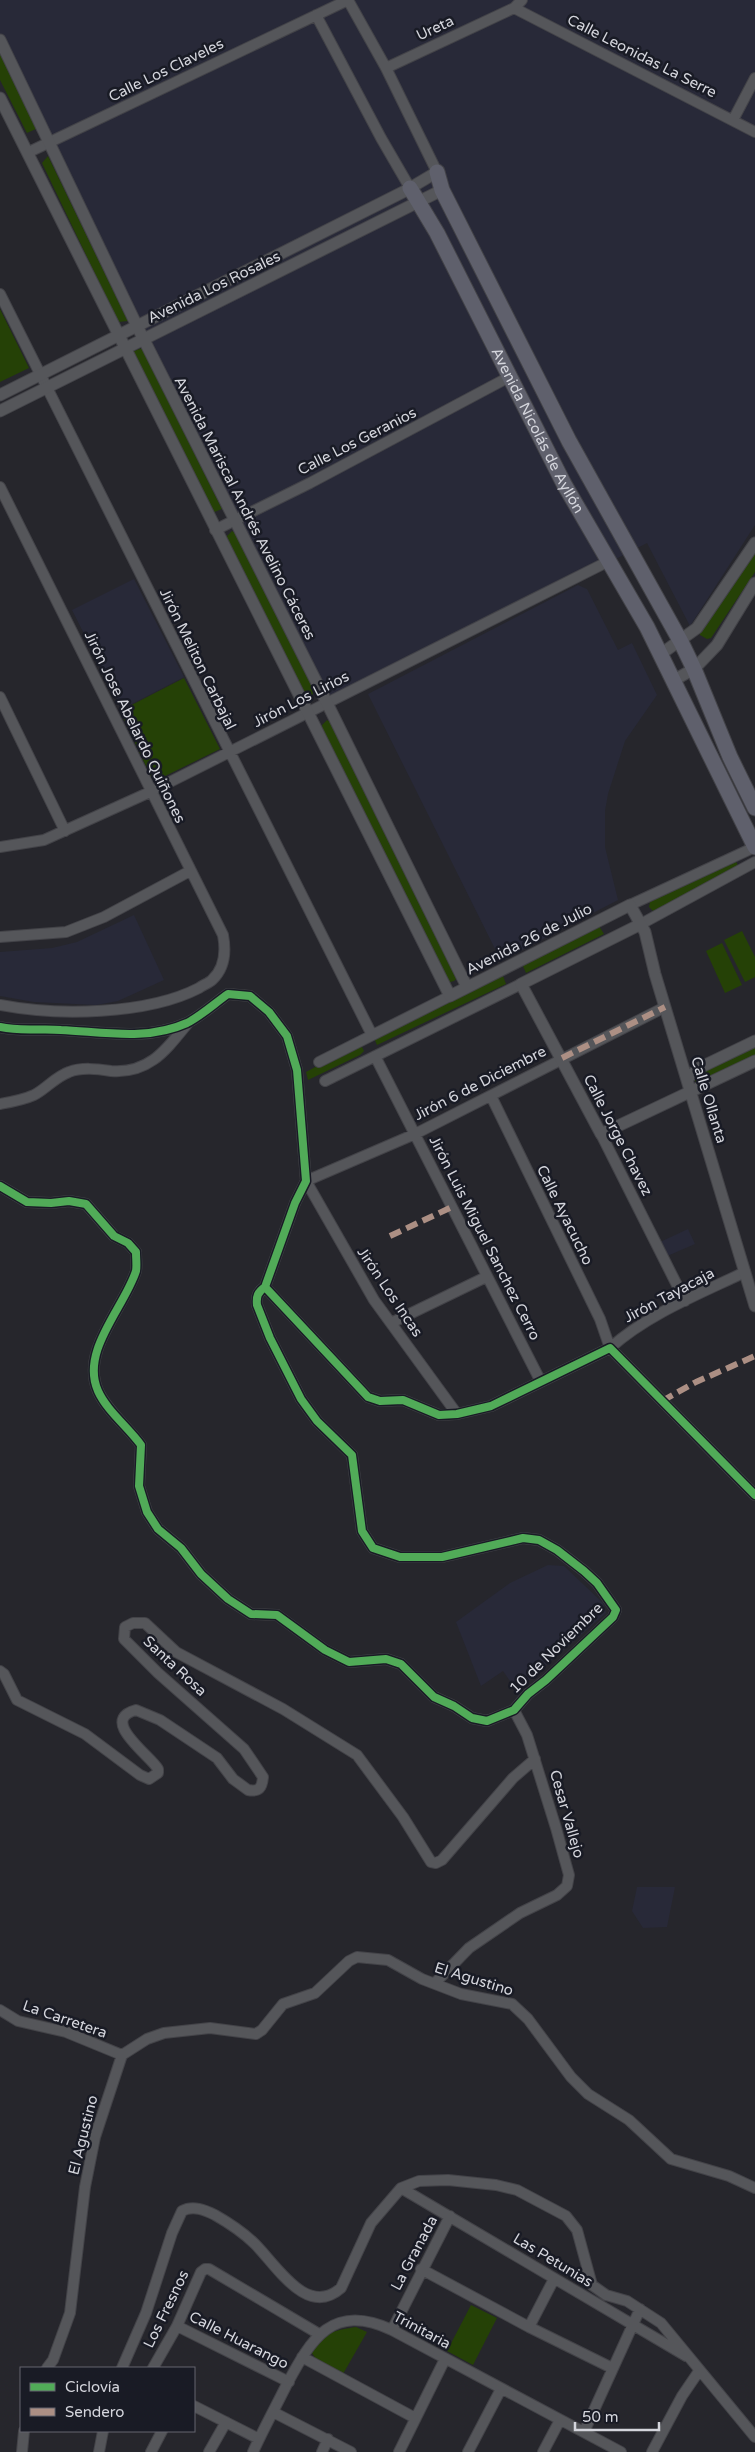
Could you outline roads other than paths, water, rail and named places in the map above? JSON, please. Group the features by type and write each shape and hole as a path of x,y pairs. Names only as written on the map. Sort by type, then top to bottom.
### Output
{"main road":[{"name":"Avenida Nicolás de Ayllón","path":"437,172 442,190 569,441 681,642 730,757 751,791 755,808"},
{"name":"Avenida Nicolás de Ayllón","path":"410,188 511,376 564,484 661,654 755,847"}],"street":[{"name":"Calle Los Claveles","path":"29,152 348,0"},
{"name":"Avenida Nicolás de Ayllón","path":"348,0 386,68 437,172"},
{"name":"Ureta","path":"386,68 514,8 522,0"},
{"name":"Calle Leonidas La Serre","path":"514,8 755,132"},
{"name":"Avenida Nicolás de Ayllón","path":"316,14 381,138 410,188"},
{"name":"Avenida Mariscal Andrés Avelino Cáceres","path":"0,40 137,326 327,703 467,987"},
{"path":"733,120 755,78"},
{"path":"0,98 29,152 117,336 450,996"},
{"name":"Avenida Los Rosales","path":"0,395 410,188 437,172"},
{"name":"Avenida Los Rosales","path":"0,411 442,190"},
{"name":"Jirón Meliton Carbajal","path":"0,294 228,752 372,1035"},
{"name":"Calle Los Geranios","path":"215,530 511,376"},
{"name":"Jirón Jose Abelardo Quiñones","path":"0,486 150,792 223,935 225,948 224,962 212,981 181,997 92,1012 0,1005"},
{"path":"661,654 681,642 701,623 755,543"},
{"name":"Jirón Los Lirios","path":"0,847 44,840 150,792 609,560"},
{"path":"674,680 694,669 717,645 755,583"},
{"path":"0,697 65,831"},
{"name":"Avenida 26 de Julio","path":"320,1062 630,905 755,847"},
{"path":"325,1081 641,924 755,862"},
{"path":"0,937 66,932 104,917 190,871"},
{"name":"Calle Ollanta","path":"630,905 641,924 755,1306"},
{"name":"Calle Jorge Chavez","path":"521,984 562,1058 685,1301"},
{"path":"0,1104 34,1095 70,1071 90,1069 125,1072 138,1069 159,1057 188,1023 228,994 250,996 269,1012 287,1036 297,1070 306,1182 295,1203 265,1287"},
{"name":"Jirón 6 de Diciembre","path":"306,1182 415,1134 665,1007"},
{"path":"0,1027 24,1030 48,1029 119,1034 151,1033 188,1023"},
{"path":"687,1078 699,1068 755,1041"},
{"name":"Jirón Luis Miguel Sanchez Cerro","path":"375,1056 540,1380"},
{"path":"601,1134 691,1093 755,1061"},
{"name":"Calle Ayacucho","path":"491,1096 600,1319 610,1348"},
{"name":"Jirón Los Incas","path":"306,1182 374,1300 457,1414"},
{"path":"0,1186 27,1202 51,1203 68,1201 86,1204 114,1236 128,1243 136,1252 136,1269 131,1284 107,1326 93,1372 98,1392 141,1445 139,1486 147,1512 158,1529 181,1548 201,1574 228,1599 251,1614 277,1615 325,1650 349,1662 386,1659 401,1664 434,1697 454,1706 472,1718 487,1721 514,1710"},
{"name":"Jirón Tayacaja","path":"265,1287 368,1397 380,1401 403,1400 439,1415 457,1414 491,1406 540,1380 610,1348 628,1334 685,1301 745,1272"},
{"path":"391,1322 486,1277"},
{"name":"10 de Noviembre","path":"265,1287 259,1291 256,1297 257,1305 290,1379 317,1420 352,1455 362,1531 372,1548 400,1557 442,1557 523,1538 539,1540 557,1550 584,1571 612,1601 616,1610 613,1617 546,1680 528,1694 514,1710"},
{"path":"610,1348 755,1495"},
{"name":"Santa Rosa","path":"0,1671 4,1674 17,1700 84,1734 140,1775 149,1779 158,1773 158,1769 131,1741 123,1727 123,1721 126,1716 136,1710 160,1720 217,1758 233,1778 248,1790 258,1790 262,1786 264,1778 244,1749 158,1673 124,1639 125,1627 133,1623 145,1623 176,1652 284,1710 358,1755 403,1817 431,1862 436,1863 442,1860 513,1778 535,1759"},
{"name":"Cesar Vallejo","path":"435,1983 469,1948 520,1913 557,1895 567,1886 568,1876 535,1759 527,1735 514,1710"},
{"name":"El Agustino","path":"48,2367 53,2360 68,2320 85,2187 95,2137 122,2055 147,2039 164,2033 210,2028 256,2034 262,2030 283,2004 314,1993 349,1960 357,1958 388,1960 422,1979 461,1994 512,2004 528,2019 571,2077 588,2094 629,2120 671,2159 729,2176 755,2188"},
{"name":"La Carretera","path":"0,2010 18,2021 66,2032 122,2055"},
{"path":"122,2367 146,2313 172,2233 182,2211 188,2208 209,2212 239,2229 299,2290 322,2298 333,2295 342,2288 371,2223 401,2188 419,2181 434,2180 496,2185 517,2190 547,2204 566,2216 577,2230 592,2285 606,2295 628,2301 668,2330 699,2371 755,2437"},
{"name":"Las Petunias","path":"401,2188 689,2358"},
{"name":"La Granada","path":"392,2330 450,2216"},
{"name":"Los Fresnos","path":"154,2367 177,2326 201,2272 205,2269 209,2269 319,2334"},
{"path":"422,2269 529,2327 612,2368"},
{"path":"529,2327 554,2279"},
{"path":"584,2432 640,2309"},
{"name":"Trinitaria","path":"319,2334 332,2326 352,2321 369,2322 392,2330 620,2452"},
{"name":"Calle Huarango","path":"177,2326 288,2382"},
{"path":"253,2452 288,2382 302,2357 319,2334"},
{"path":"302,2357 415,2418"},
{"path":"402,2451 415,2418 445,2359"},
{"path":"652,2452 682,2396 699,2371"},
{"path":"468,2452 501,2389"},
{"path":"195,2406 259,2439"},
{"path":"273,2412 351,2452"},
{"path":"543,2452 560,2420"},
{"path":"209,2452 226,2422"},
{"path":"22,2452 24,2432"},
{"path":"99,2452 103,2432"},
{"path":"150,2452 161,2432"},
{"path":"322,2452 328,2439"}]}
